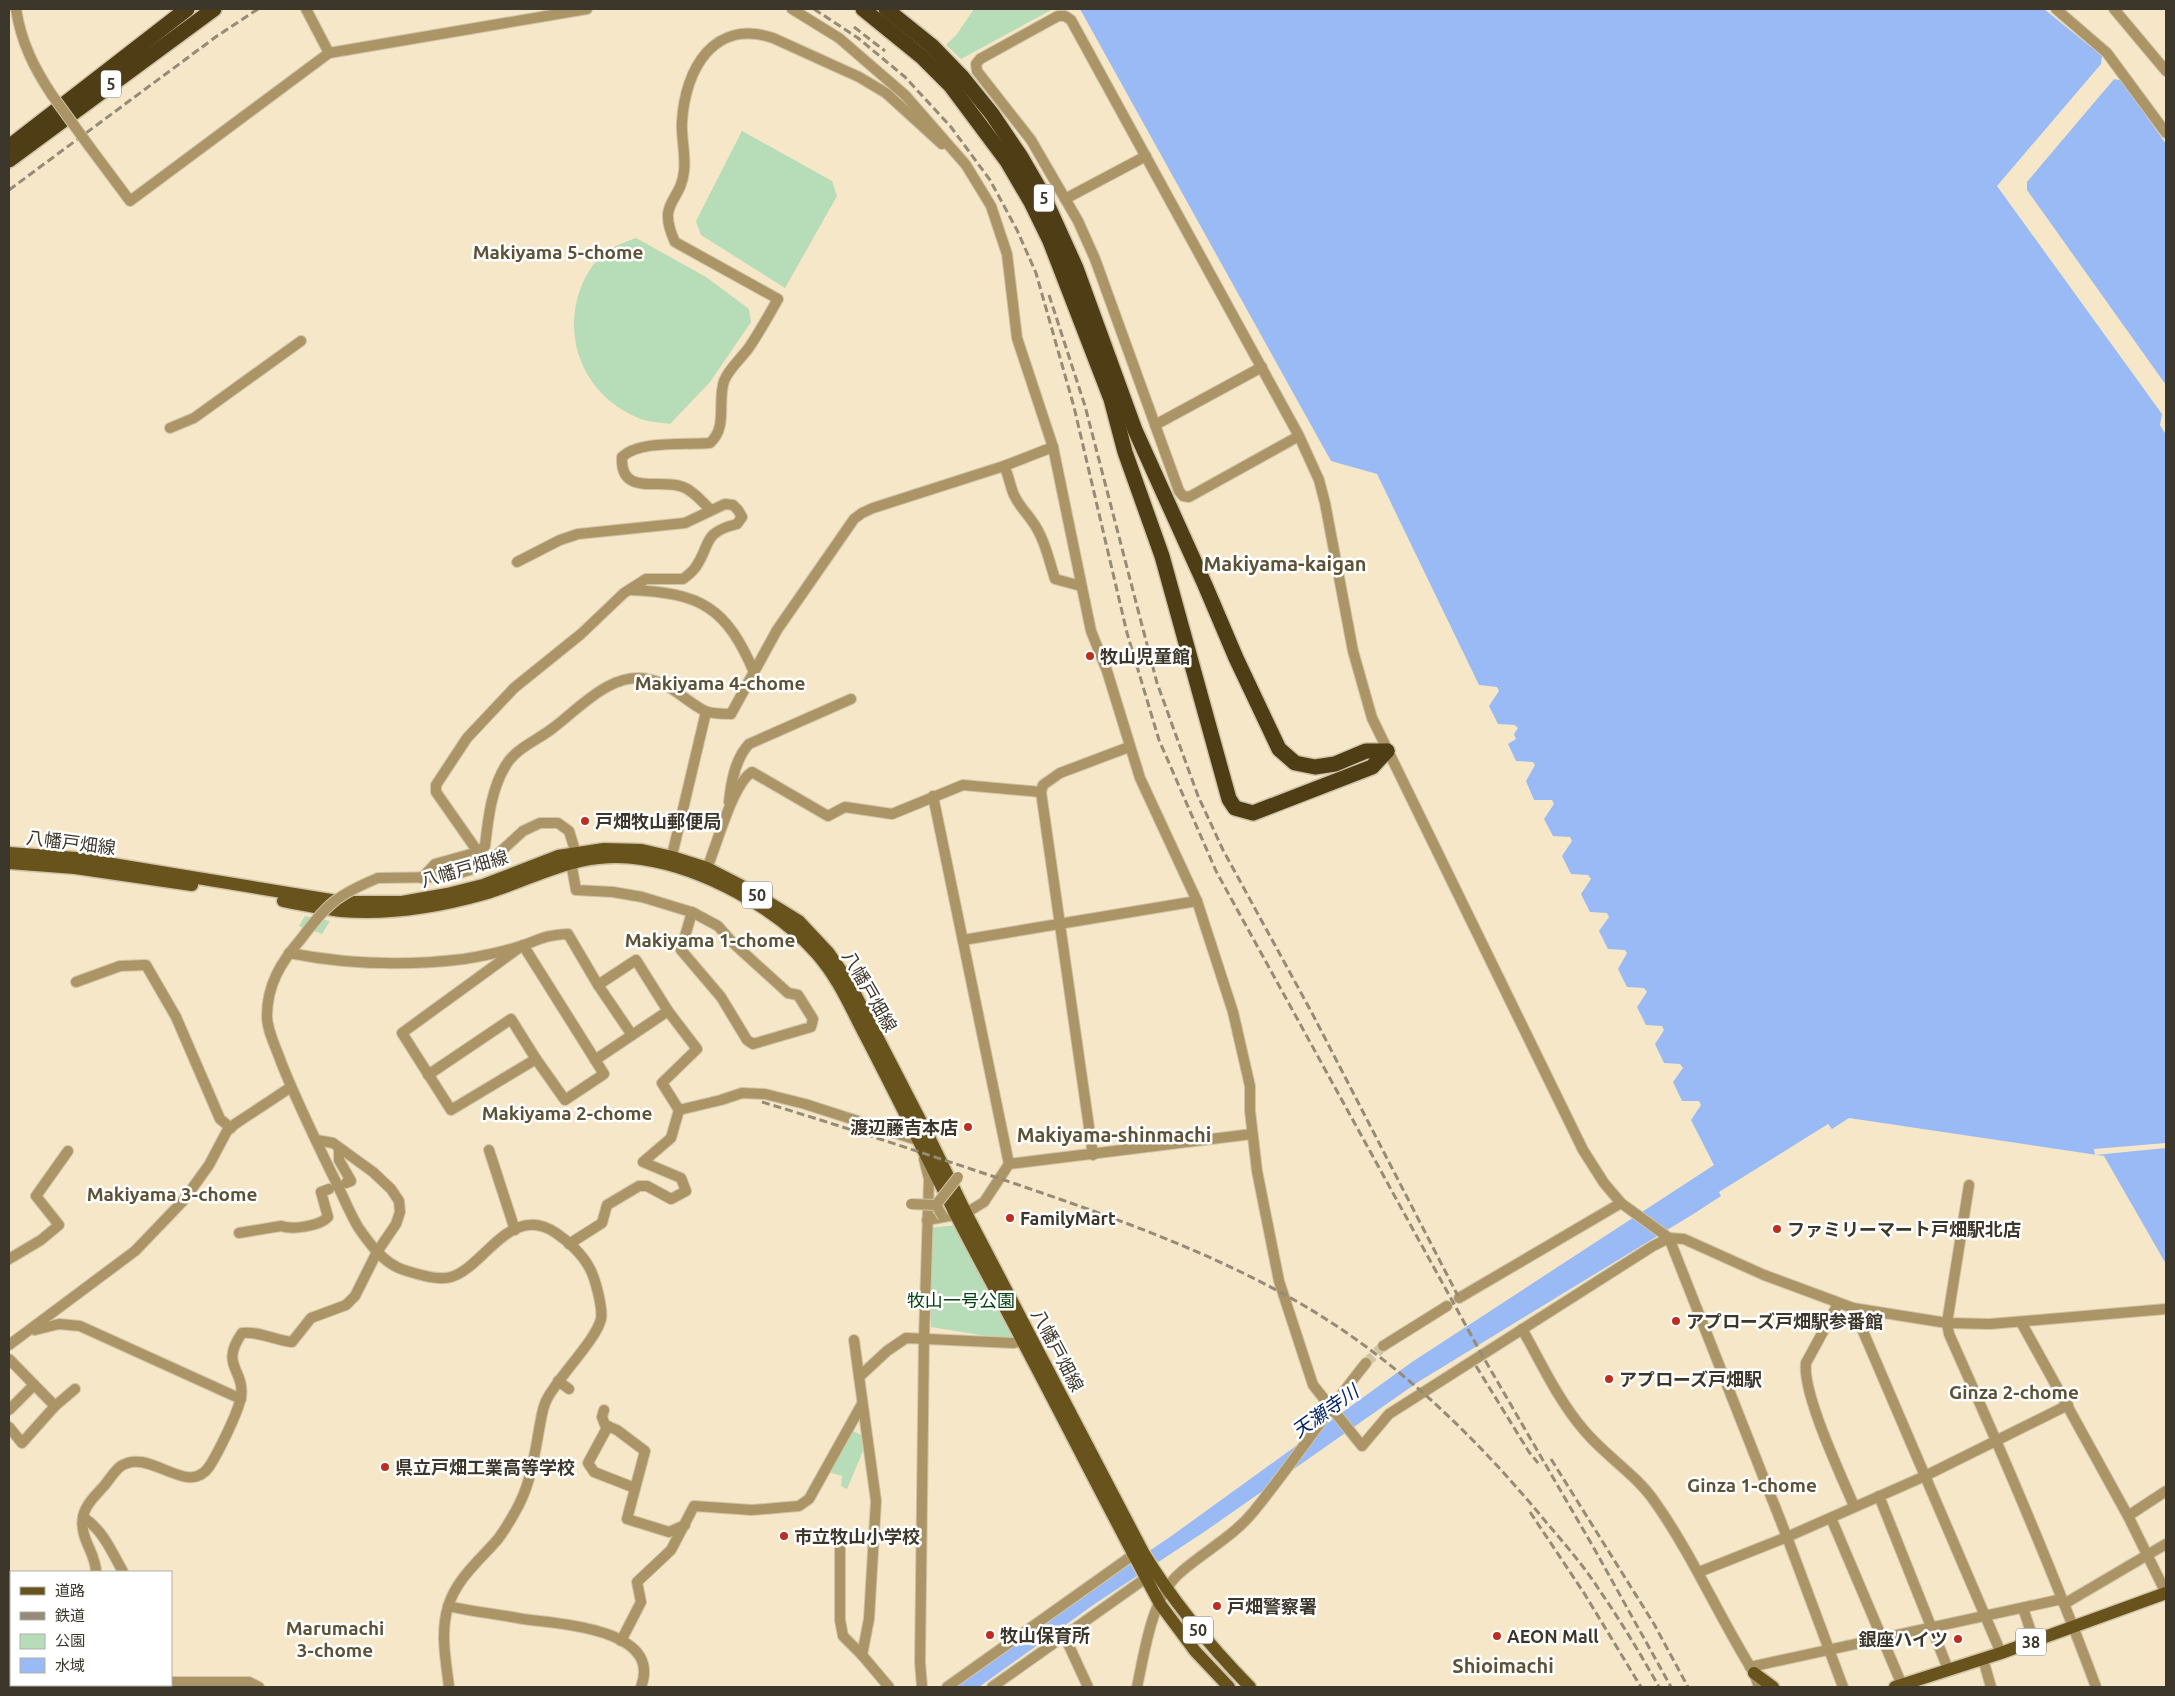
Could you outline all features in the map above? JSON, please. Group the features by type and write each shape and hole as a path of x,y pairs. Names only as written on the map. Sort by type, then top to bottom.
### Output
{"highway":[{"name":"5","path":"9,147 187,9"},
{"name":"5","path":"9,160 214,9"},
{"name":"5","path":"863,9 914,50 951,86 1007,161 1031,202 1050,241 1111,398 1125,452 1162,556 1225,790 1235,808 1253,813 1372,767 1387,751"},
{"name":"5","path":"886,9 932,46 962,77 992,114 1021,157 1043,195 1076,268 1135,430 1236,658 1279,749 1295,763 1314,768 1335,764 1366,751 1387,751"}],"main road":[{"name":"八幡戸畑線","path":"9,853 76,858 343,902 402,902 447,894 483,885 558,856 575,858 641,858 670,861 742,886 798,921 828,952 853,991 930,1139 955,1215 1137,1555"},
{"name":"八幡戸畑線","path":"9,863 75,868 204,887 343,911 404,911 450,903 487,893 575,858"},
{"name":"八幡戸畑線","path":"705,872 792,927 820,956 839,986 920,1142 955,1215 1147,1573 1160,1604 1195,1651 1229,1687"},
{"name":"八幡戸畑線","path":"1147,1573 1167,1590 1206,1640 1250,1687"},
{"name":"38","path":"1921,1687 1985,1666 2166,1593"},
{"name":"38","path":"1898,1686 2034,1641 2075,1631 2166,1601"},
{"path":"1752,1670 1773,1687"}],"street":[{"path":"16,9 25,48 37,72 130,201 329,53 587,9"},
{"path":"306,9 329,53"},
{"path":"792,9 839,38 898,89 932,124 966,165 991,206 1000,229 1011,278 1017,338 1053,447 1092,631 1107,671 1140,778 1197,901 1233,1012 1250,1086 1252,1134 1264,1210 1279,1281 1313,1385 1362,1446 1388,1414 1653,1246 1669,1238 1684,1239 1764,1275 1838,1304 1947,1323 2021,1322 2166,1309"},
{"path":"2056,9 2107,53 2166,133"},
{"path":"2114,9 2166,71"},
{"path":"1299,436 1189,497 1183,496 1179,492 1095,259 1066,199 1031,140 982,78 976,64 980,59 1058,16 1065,16 1071,20 1299,436 1319,480 1325,503 1353,651 1372,718 1583,1150 1604,1183 1621,1203 1669,1238 1844,1687"},
{"path":"711,510 691,491 682,486 635,482 626,478 621,468 622,457 628,451 640,446 710,444 716,438 720,429 721,394 725,379 750,347 778,299 675,242 670,231 667,218 670,202 684,179 685,164 682,121 684,104 693,72 701,60 722,39 734,34 760,33 773,38 859,77 886,93 966,165"},
{"path":"1066,199 1146,156"},
{"path":"170,428 194,418 302,341"},
{"path":"1155,425 1262,367"},
{"path":"422,878 435,864 478,852 485,846 490,807 506,765 516,753 553,728 585,700 612,684 628,680 652,680 668,687 706,712 731,714 777,630 854,519 873,508 1004,466 1053,447"},
{"path":"1004,466 1010,476 1013,493 1022,510 1032,520 1040,534 1055,579 1081,586"},
{"path":"478,852 436,792 436,785 467,738 514,688 582,634 624,593 646,579 683,579 695,569 709,538 722,528 737,524 742,517 733,505 725,504 685,523 578,534 560,540 517,562"},
{"path":"631,590 676,594 700,602 713,609 741,643 754,672"},
{"path":"728,811 731,784 741,752 749,744 851,699"},
{"path":"670,861 706,712"},
{"path":"1093,1155 1041,792 1043,784 1060,773 1129,746"},
{"path":"705,872 728,811 744,776 752,772 828,816 845,807 892,814 963,785 1041,792"},
{"path":"927,1220 955,1215 984,1202 1008,1164 933,796"},
{"path":"449,1687 444,1628 448,1606 465,1573 499,1537 518,1508 530,1478 545,1402 595,1331 601,1318 600,1302 590,1268 569,1244 545,1226 534,1225 502,1236 465,1269 451,1277 433,1277 400,1269 378,1252 357,1224 291,1087 272,1038 267,1017 271,987 282,961 321,912 337,898 378,878 446,877 470,870 498,854 524,831 540,823 558,823 570,831 575,858 576,890 642,897 692,912 718,926 788,994 798,995 813,1018 811,1027 753,1044 747,1040 721,997 681,950 692,912"},
{"path":"963,940 1197,901"},
{"path":"288,953 322,960 396,963 465,959 523,945 548,935 568,934 598,985 632,1035"},
{"path":"428,1075 511,1019 565,1100 604,1074 523,945"},
{"path":"523,945 402,1033 451,1110 536,1059"},
{"path":"569,1244 602,1223 608,1205 639,1186 647,1186 671,1198 686,1192 681,1178 643,1162 671,1138 679,1110 662,1083 697,1049 668,1011 636,960 598,985"},
{"path":"76,982 120,966 146,965 176,1017 220,1119 230,1128"},
{"path":"595,1060 668,1011"},
{"path":"9,1346 136,1251 183,1201 209,1165 230,1128 291,1087"},
{"path":"679,1110 742,1093 765,1094 806,1104 920,1142 929,1179 924,1338 920,1662 922,1687"},
{"path":"1008,1164 1252,1134"},
{"path":"96,1571 83,1534 83,1517 91,1500 121,1466 134,1461 146,1462 182,1477 194,1477 204,1473 232,1421 241,1399 241,1391 231,1355 234,1345 242,1333 253,1331 282,1341 292,1342 311,1318 346,1305 355,1296 378,1252 396,1224 400,1212 399,1201 391,1189 373,1172 333,1144 316,1140"},
{"path":"339,1149 339,1160 352,1181 346,1183"},
{"path":"489,1150 515,1230"},
{"path":"9,1259 40,1240 59,1225 36,1196 68,1151"},
{"path":"936,1205 958,1177"},
{"path":"1969,1185 1947,1323 2063,1601 2096,1687"},
{"path":"239,1233 281,1226 287,1228 324,1222 328,1217 321,1192 329,1189"},
{"path":"1459,1298 1621,1203"},
{"path":"911,1204 936,1205 955,1215"},
{"path":"1838,1304 1806,1363 1804,1372 1813,1404 1854,1506"},
{"path":"1383,1346 1446,1306"},
{"path":"1853,1308 2000,1652"},
{"path":"2021,1322 2128,1516 2166,1593"},
{"path":"31,1330 60,1324 80,1326 241,1399"},
{"path":"1522,1329 1568,1410 1597,1445 1626,1469 1654,1500 1699,1572 1752,1670 1759,1687"},
{"path":"859,1377 887,1351 906,1338 1013,1343 1023,1341"},
{"path":"854,1340 876,1501 869,1619 862,1655"},
{"path":"9,1359 55,1406"},
{"path":"1137,1687 1149,1632 1167,1590 1180,1573 1240,1526 1334,1410 1366,1363"},
{"path":"558,1381 568,1389"},
{"path":"9,1410 34,1385"},
{"path":"9,1427 22,1443 55,1406 75,1390"},
{"path":"621,1641 641,1602 637,1582 670,1550 694,1506 752,1510 799,1506 809,1499 862,1404"},
{"path":"1699,1572 1787,1537 1925,1476 2068,1405"},
{"path":"604,1410 602,1417 605,1425 617,1430 645,1451 627,1519 669,1532 685,1525"},
{"path":"608,1426 588,1463 594,1472 635,1488"},
{"path":"2128,1516 2166,1491"},
{"path":"1879,1496 1948,1669"},
{"path":"83,1517 94,1524 122,1571"},
{"path":"1831,1518 1882,1638 1898,1686"},
{"path":"840,1536 840,1620 844,1636 889,1687"},
{"path":"1752,1670 1882,1638 2063,1601 2166,1544"},
{"path":"947,1687 1137,1555"},
{"path":"998,1686 1147,1573"},
{"path":"448,1606 599,1630 621,1641 638,1654 643,1667 641,1687"},
{"path":"2023,1608 2034,1641"},
{"path":"1064,1635 1088,1687"},
{"path":"1985,1666 1991,1687"},
{"path":"172,1682 249,1682 260,1687"}],"green space":[{"path":"974,9 1053,9 961,59 946,45 957,34"},
{"path":"742,131 832,181 837,196 785,288 701,235 696,221"},
{"path":"636,238 706,277 749,309 751,322 710,382 670,424 640,419 618,407 603,395 591,380 582,363 576,345 574,326 576,307 581,287 588,273 597,260 605,253 616,246"},
{"path":"305,916 330,921 322,934 299,926"},
{"name":"牧山一号公園","path":"956,1225 1014,1337 999,1338 931,1327 930,1228"},
{"path":"853,1431 861,1435 863,1451 847,1489 841,1486 842,1476 828,1472"}],"water":[{"path":"1080,9 2044,9 2102,56 2101,64 1997,186 2162,414 2160,425 2166,435 2166,1264 2104,1156 1849,1118 1832,1129 1828,1124 1719,1192 1721,1196 1695,1213 1418,1382 1207,1530 1096,1603 979,1687 956,1687 1077,1600 1170,1537 1412,1362 1714,1165 1691,1120 1701,1105 1699,1101 1682,1101 1673,1082 1683,1068 1680,1064 1664,1063 1655,1044 1664,1030 1662,1026 1646,1025 1637,1007 1647,992 1644,988 1627,987 1618,969 1627,953 1625,950 1608,949 1599,931 1609,917 1607,913 1590,912 1581,894 1591,879 1588,875 1571,874 1562,856 1572,841 1570,837 1553,836 1544,819 1554,804 1552,800 1534,800 1526,781 1535,765 1533,762 1516,761 1508,744 1516,739 1514,734 1518,728 1515,725 1498,724 1489,706 1499,691 1497,687 1479,685 1377,474 1331,461"},
{"path":"2114,79 2121,80 2166,144 2166,385 2027,190 2027,182"}],"pier":[{"path":"2102,57 2104,60 2103,66 2000,186 2164,412 2163,425 2166,433 2161,424 2163,414 1999,185 2102,65"},
{"path":"2119,77 2121,80 2114,79 2025,182 2025,190 2166,387 2024,191 2025,180 2112,78"},
{"path":"2166,1143 2166,1148 2095,1155 2094,1149"}],"tunnel":[{"path":"1366,1363 1383,1346"}],"railway":[{"path":"9,190 217,36 258,9"},
{"path":"814,9 858,38 905,77 951,127 990,180 1017,230 1036,273 1074,407 1127,633 1159,740 1216,871 1482,1355 1595,1550 1671,1687"},
{"path":"854,27 885,51"},
{"path":"1049,295 1085,406 1157,683 1198,796 1223,850 1312,1013 1458,1296"},
{"path":"762,1102 1016,1184 1162,1237 1269,1286 1338,1327 1371,1350 1434,1403 1464,1431 1520,1491 1592,1579 1630,1637 1659,1687"},
{"path":"1476,1366 1529,1452 1538,1463"},
{"path":"1551,1459 1654,1624 1688,1687"},
{"path":"1530,1512 1584,1593 1641,1687"}],"place":[{"name":"牧山児童館","path":"1090,656"},
{"name":"戸畑牧山郵便局","path":"585,821"},
{"name":"渡辺藤吉本店","path":"968,1127"},
{"name":"FamilyMart","path":"1010,1218"},
{"name":"ファミリーマート戸畑駅北店","path":"1777,1229"},
{"name":"アプローズ戸畑駅参番館","path":"1676,1321"},
{"name":"アプローズ戸畑駅","path":"1609,1379"},
{"name":"県立戸畑工業高等学校","path":"385,1467"},
{"name":"市立牧山小学校","path":"784,1536"},
{"name":"戸畑警察署","path":"1217,1606"},
{"name":"牧山保育所","path":"990,1635"},
{"name":"AEON Mall","path":"1497,1636"},
{"name":"銀座ハイツ","path":"1958,1639"}],"district":[{"name":"Makiyama 5-chome","path":"558,252"},
{"name":"Makiyama-kaigan","path":"1285,563"},
{"name":"Makiyama 4-chome","path":"720,683"},
{"name":"Makiyama 1-chome","path":"710,940"},
{"name":"Makiyama 2-chome","path":"567,1113"},
{"name":"Makiyama-shinmachi","path":"1114,1134"},
{"name":"Makiyama 3-chome","path":"172,1194"},
{"name":"Ginza 2-chome","path":"2014,1392"},
{"name":"Ginza 1-chome","path":"1752,1485"},
{"name":"Marumachi 3-chome","path":"335,1639"},
{"name":"Shioimachi","path":"1503,1665"}],"water label":[{"name":"天瀬寺川","path":"1325,1411"}]}
